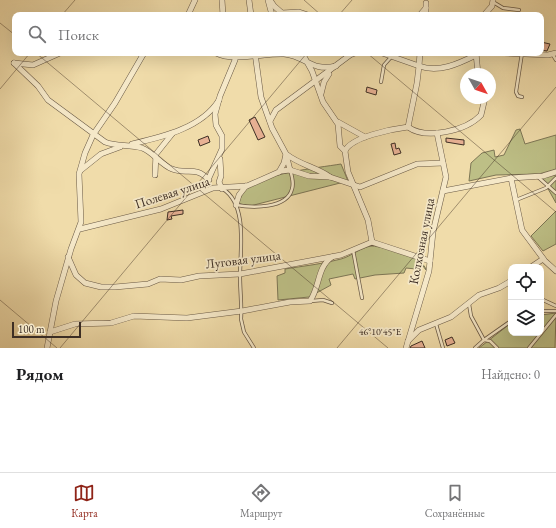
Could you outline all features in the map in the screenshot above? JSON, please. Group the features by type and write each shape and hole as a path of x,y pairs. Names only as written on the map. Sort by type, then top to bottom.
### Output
{"street":[{"path":"189,12 195,0"},
{"path":"222,0 223,12"},
{"path":"249,0 251,12"},
{"path":"269,0 271,12"},
{"path":"269,0 281,12"},
{"path":"421,0 427,4"},
{"path":"487,12 492,6 493,1"},
{"path":"544,54 554,54"},
{"path":"54,56 33,66 14,63 38,86 48,100 94,135 115,146 144,149 161,164 175,170 200,172 209,180"},
{"path":"47,348 56,301 68,257 80,229 82,212 78,184 85,153 94,135 115,103 142,56"},
{"path":"222,189 218,182 221,176 222,136 215,121 219,100 234,66 234,56"},
{"path":"255,56 259,90 270,121 286,154 290,170"},
{"path":"290,56 325,68 336,66"},
{"path":"304,56 321,96 336,120 339,130 340,146 345,151"},
{"path":"270,121 274,112 351,56"},
{"path":"394,56 428,68 451,66 472,56"},
{"path":"408,128 417,83 420,56"},
{"path":"476,56 477,68"},
{"path":"321,96 324,82 332,70"},
{"path":"80,171 102,154 172,133 206,116 219,100"},
{"path":"430,261 372,242 368,220 348,172 345,151 348,145 355,141 408,128 422,134 437,133 461,127 478,118 483,111 484,104"},
{"path":"336,120 347,128 366,138"},
{"path":"155,175 155,159 160,148 172,133"},
{"name":"Колхозная улица","path":"406,348 429,271 438,204 443,191 446,176 437,133"},
{"path":"203,191 221,154"},
{"path":"279,172 284,163 286,154"},
{"path":"286,154 298,162 318,169 330,177"},
{"path":"354,186 360,187 417,164 443,163"},
{"name":"Полевая улица","path":"80,229 161,209 213,188 222,189 247,186 279,172 290,170 309,176 330,177 354,186"},
{"name":"Колхозная улица","path":"443,191 511,178 536,176 556,172"},
{"path":"511,178 522,230 544,259 556,271"},
{"path":"236,205 239,195 247,186"},
{"name":"Луговая улица","path":"68,257 71,267 85,283 101,286 148,284 160,279 182,280 212,275 240,274 334,256 372,242"},
{"path":"50,332 75,324 111,323 134,316 187,318 242,311 278,304 310,301 317,289 322,267 334,256"},
{"path":"536,264 544,259"},
{"path":"408,341 420,330 451,317 479,296 499,288 508,282"}],"lane":[{"path":"493,1 503,8 519,10"},
{"path":"554,54 556,60"},
{"path":"381,82 384,64 391,56"},
{"path":"522,56 516,92 518,96 522,97"},
{"path":"236,205 252,207 283,201 292,190 293,183 290,170"},
{"path":"536,176 556,193"},
{"path":"516,200 549,186 556,178"},
{"path":"222,189 231,195 236,205 242,235 240,274 242,327 254,348"},
{"path":"353,249 362,298"},
{"path":"310,301 323,300 332,303"},
{"path":"543,300 556,306"},
{"path":"468,304 471,316 484,340"},
{"path":"544,311 556,311"},
{"path":"529,348 556,315"},
{"path":"475,348 508,322"},
{"path":"436,324 443,348"},
{"path":"484,340 490,341 497,348"}],"green space":[{"path":"520,129 525,144 556,135 556,169 539,174 496,175 469,181 471,163 482,153 494,150 495,157 504,155 516,130"},
{"path":"341,164 348,181 250,206 240,204 239,201 245,190 264,179 291,172"},
{"path":"556,174 556,203 542,178"},
{"path":"556,211 556,244 543,251 531,236"},
{"path":"372,246 385,248 411,257 424,265 426,270 423,266 417,265 416,269 406,268 404,273 375,275 355,279 353,274 329,279 331,285 309,297 278,300 277,276 285,273 285,269 320,264 341,259 364,248"},
{"path":"556,313 555,348 479,348 508,325 508,336 544,336 544,315"}],"building":[{"path":"544,43 550,44 547,51 544,50"},
{"path":"367,87 377,90 376,95 366,92"},
{"path":"255,117 265,137 258,140 249,120"},
{"path":"208,136 210,142 200,146 198,140"},
{"path":"446,138 464,140 464,145 446,142"},
{"path":"395,143 396,149 399,148 401,153 394,155 391,144"},
{"path":"183,210 183,214 171,216 172,219 167,220 168,212"},
{"path":"452,337 455,343 447,346 445,340"},
{"path":"422,341 425,348 410,348 411,346"}]}
